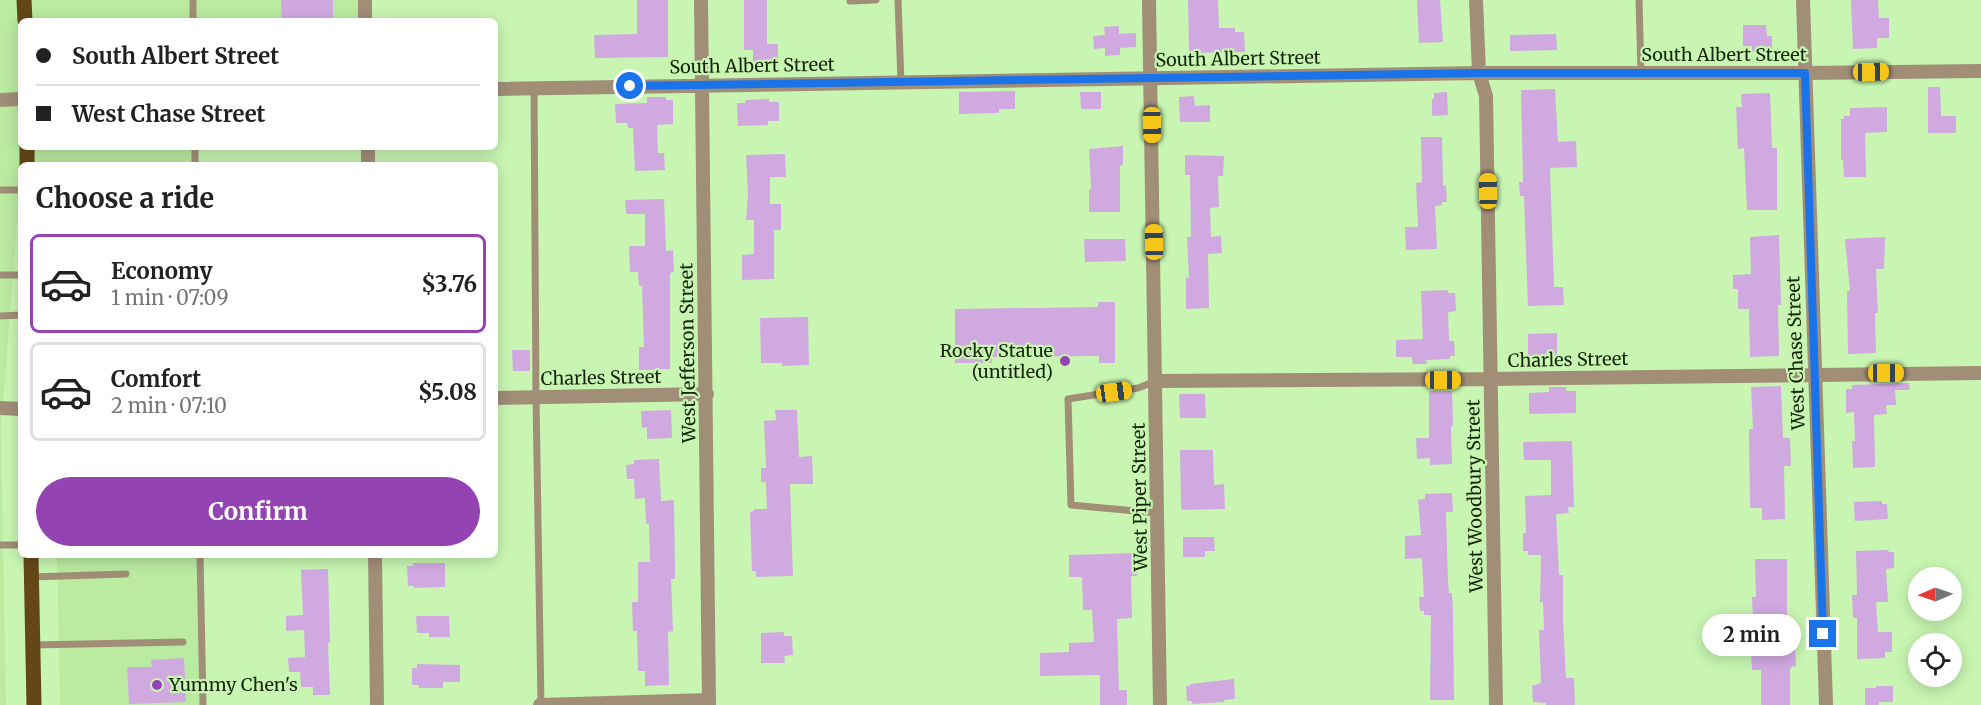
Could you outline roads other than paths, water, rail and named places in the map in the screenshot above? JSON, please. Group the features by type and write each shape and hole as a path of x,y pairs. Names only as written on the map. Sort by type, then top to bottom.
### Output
{"main road":[{"path":"24,0 25,18"},
{"path":"31,558 33,705"}],"street":[{"path":"365,0 365,18"},
{"name":"West Jefferson Street","path":"701,0 709,703"},
{"name":"West Piper Street","path":"1149,0 1160,705"},
{"name":"West Woodbury Street","path":"1476,0 1479,73 1486,96 1496,705"},
{"name":"West Chase Street","path":"1803,0 1826,705"},
{"name":"South Albert Street","path":"498,89 1479,73 1981,71"},
{"path":"0,100 18,99"},
{"name":"Charles Street","path":"1156,381 1981,373"},
{"name":"Charles Street","path":"498,398 707,394"},
{"path":"0,408 18,408"},
{"path":"375,558 377,705"},
{"path":"541,705 709,703"}],"lane":[{"path":"193,0 193,18"},
{"path":"850,1 876,0"},
{"path":"898,0 901,82"},
{"path":"1639,0 1641,73"},
{"path":"534,88 541,705"},
{"path":"0,190 18,190"},
{"path":"0,275 18,275"},
{"path":"0,316 18,315"},
{"path":"1156,381 1138,388 1068,399 1071,505 1158,513"},
{"path":"0,545 18,545"},
{"path":"200,558 203,705"},
{"path":"31,577 126,574"},
{"path":"32,645 183,642"}],"place":[{"name":"Rocky Statue (untitled)","path":"1065,361"},
{"name":"Yummy Chen's","path":"157,685"}]}
